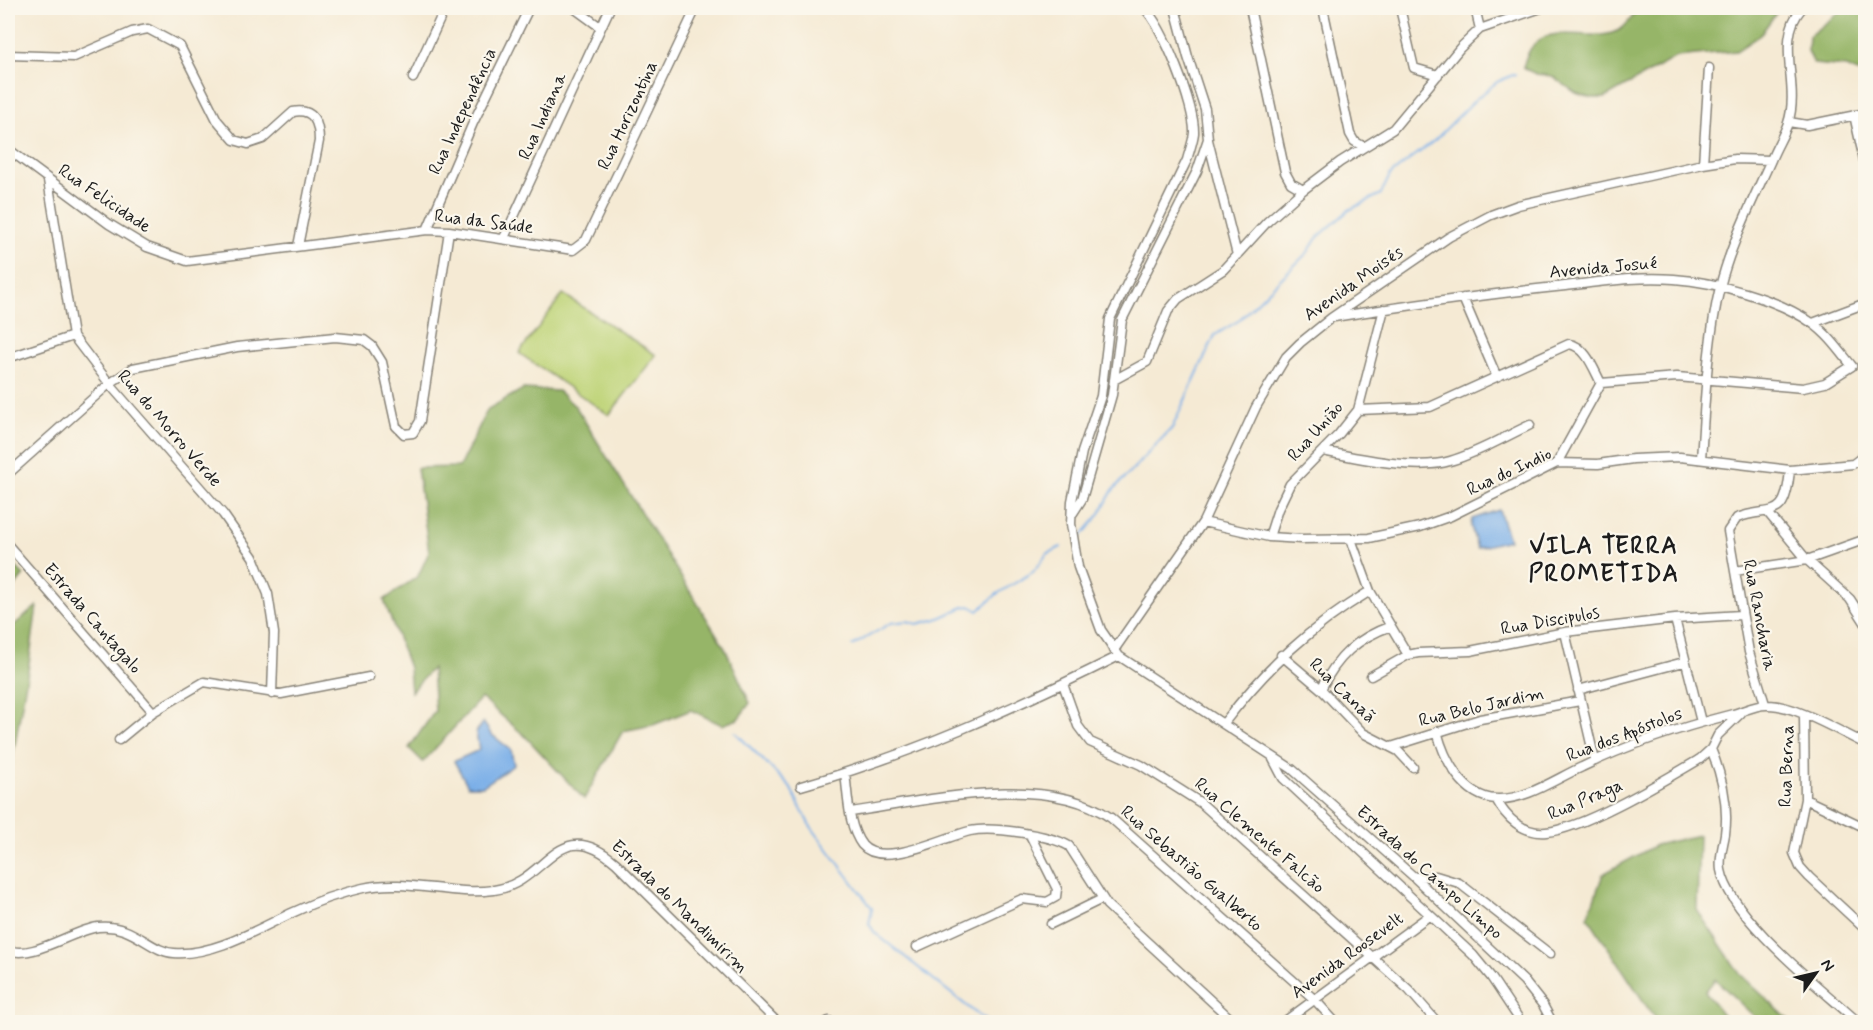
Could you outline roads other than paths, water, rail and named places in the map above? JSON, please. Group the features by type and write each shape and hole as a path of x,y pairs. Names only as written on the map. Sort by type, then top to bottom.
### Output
{"street":[{"path":"413,78 445,8"},
{"name":"Rua Independência","path":"427,230 473,123 529,8"},
{"path":"574,8 600,27"},
{"name":"Rua Indiana","path":"504,238 610,8"},
{"name":"Estrada do Campo Limpo","path":"1144,8 1161,31 1191,110 1194,133 1186,160 1110,319 1101,396 1075,479 1071,524 1078,567 1101,630 1117,653 1224,723 1273,759 1292,769 1414,878 1524,981 1543,1005 1552,1023"},
{"path":"1175,8 1205,109 1208,140 1237,255"},
{"path":"1250,8 1285,172 1291,183 1303,190"},
{"path":"1323,8 1350,134 1354,141 1364,147"},
{"path":"1400,8 1414,68 1438,75"},
{"path":"1475,8 1480,29"},
{"path":"1114,380 1148,362 1168,311 1178,299 1219,273 1268,221 1303,190 1394,129 1438,75 1480,29 1541,8"},
{"path":"1701,459 1707,378 1720,287 1771,160 1789,122 1792,89 1790,40 1794,21 1802,8"},
{"name":"Rua Horizontina","path":"588,236 693,9"},
{"path":"8,55 74,57 132,32 148,29 180,46 217,120 234,140 248,144 263,139 292,112 308,112 316,121 319,141 297,246"},
{"path":"1703,164 1709,68"},
{"path":"1789,122 1807,124 1866,113"},
{"path":"1854,115 1866,169"},
{"path":"1073,513 1083,499 1114,380 1122,320 1197,171 1208,140"},
{"name":"Rua Felicidade","path":"8,149 109,224 147,247 176,258 194,262 297,246"},
{"name":"Avenida Moisés","path":"1117,653 1203,522 1233,452 1270,382 1300,343 1331,318 1449,237 1491,215 1518,206 1703,164 1735,159 1771,160"},
{"name":"Rua do Morro Verde","path":"48,180 73,336 109,384 223,514 253,556 268,594 274,633 272,694"},
{"name":"Rua da Saúde","path":"297,246 427,230 504,238 566,251 577,248 588,236"},
{"path":"8,474 109,384 133,368 237,347 335,337 364,340 378,354 396,426 404,434 414,433 420,421 449,231"},
{"name":"Avenida Josué","path":"1331,318 1463,298 1645,278 1675,279 1720,287 1786,308 1813,323 1852,366 1814,387 1794,388 1707,378"},
{"path":"1463,298 1497,375"},
{"path":"1813,323 1866,303"},
{"name":"Rua União","path":"1269,537 1278,509 1290,484 1323,451 1358,410 1384,309"},
{"path":"8,358 73,336"},
{"path":"1358,410 1430,407 1569,344 1575,345 1584,353 1602,383"},
{"path":"1602,383 1677,377 1707,378"},
{"path":"1557,464 1602,383"},
{"path":"1323,451 1401,462 1441,463 1485,446 1530,424"},
{"name":"Rua do Indio","path":"1203,522 1269,537 1351,539 1393,534 1420,527 1487,500 1557,464 1598,464 1646,458 1701,459 1733,466 1790,470 1853,464 1866,454"},
{"path":"1790,470 1785,498 1769,514 1807,560 1850,599 1866,624"},
{"name":"Rua Rancharia","path":"1765,704 1741,615 1728,531 1737,519 1769,514"},
{"path":"1351,539 1370,591 1408,655"},
{"path":"1735,571 1807,560 1866,539"},
{"name":"Estrada Cantagalo","path":"8,546 153,712"},
{"path":"1224,723 1253,684 1281,655 1332,615 1370,591"},
{"name":"Rua Discipulos","path":"1371,676 1408,655 1485,649 1565,632 1675,619 1741,615"},
{"path":"1675,619 1701,722"},
{"path":"1321,689 1335,664 1352,646 1369,634 1391,626"},
{"path":"1565,632 1595,760"},
{"path":"801,786 845,774 916,748 1063,684 1117,653"},
{"name":"Rua Canaã","path":"1281,655 1321,689 1363,733 1391,747 1413,767"},
{"path":"1578,690 1684,662"},
{"path":"119,740 153,712 204,682 272,694 292,693 342,680 369,677"},
{"name":"Rua Clemente Falcão","path":"1063,684 1078,726 1090,742 1141,765 1201,803 1420,1000 1437,1023"},
{"name":"Rua Belo Jardim","path":"1391,747 1437,731 1512,712 1580,701"},
{"path":"1765,704 1804,716 1866,744"},
{"name":"Rua dos Apóstolos","path":"1496,799 1531,790 1595,760 1701,722 1765,704"},
{"name":"Rua Praga","path":"1437,731 1445,755 1460,778 1473,790 1496,799 1506,816 1522,828 1545,833 1558,830 1645,790 1700,759 1711,749 1718,735 1743,711"},
{"name":"Rua Berna","path":"1804,716 1805,799 1795,842 1796,860 1809,877 1866,930"},
{"path":"1711,749 1719,769 1725,799 1725,833 1720,862 1727,886 1750,920 1768,940 1858,1023"},
{"name":"Estrada do Campo Limpo","path":"1273,759 1283,778 1481,963 1521,1023"},
{"path":"845,774 857,837 862,846 879,855 899,852 972,831 1030,835 1069,846 1088,872 1102,899 1234,1023"},
{"name":"Rua Sebastião Gualberto","path":"851,812 988,791 1063,799 1095,807 1137,840 1315,1000 1335,1023"},
{"path":"1805,799 1866,828"},
{"path":"917,947 1022,899 1047,902 1056,897 1057,889 1030,835"},
{"name":"Estrada do Mandimirim","path":"8,950 28,952 68,936 105,927 123,929 174,954 200,950 233,941 295,911 363,888 389,885 498,889 525,875 568,846 582,843 595,848 616,863 777,1023"},
{"path":"1414,878 1436,876 1459,883 1550,954"},
{"path":"1051,924 1102,899"},
{"name":"Avenida Roosevelt","path":"1284,1023 1431,915"}],"water":[{"path":"1499,510 1509,540 1477,548 1471,526 1472,519"},
{"path":"483,722 491,734 511,750 514,765 483,786 468,786 454,761 479,750 476,732"}],"waterway":[{"path":"1077,541 1099,515 1113,490 1172,428 1215,335 1238,321 1308,252 1317,238 1349,210 1381,194 1390,175 1435,140 1476,99 1497,82 1515,74"},
{"path":"852,646 891,623 907,621 917,624 970,606 978,611 997,594 1033,572 1047,554 1061,547"},
{"path":"735,732 790,787 809,824 872,908 869,924 875,933 987,1022"}],"district":[{"name":"VILA TERRA PROMETIDA","path":"1604,559"}]}
